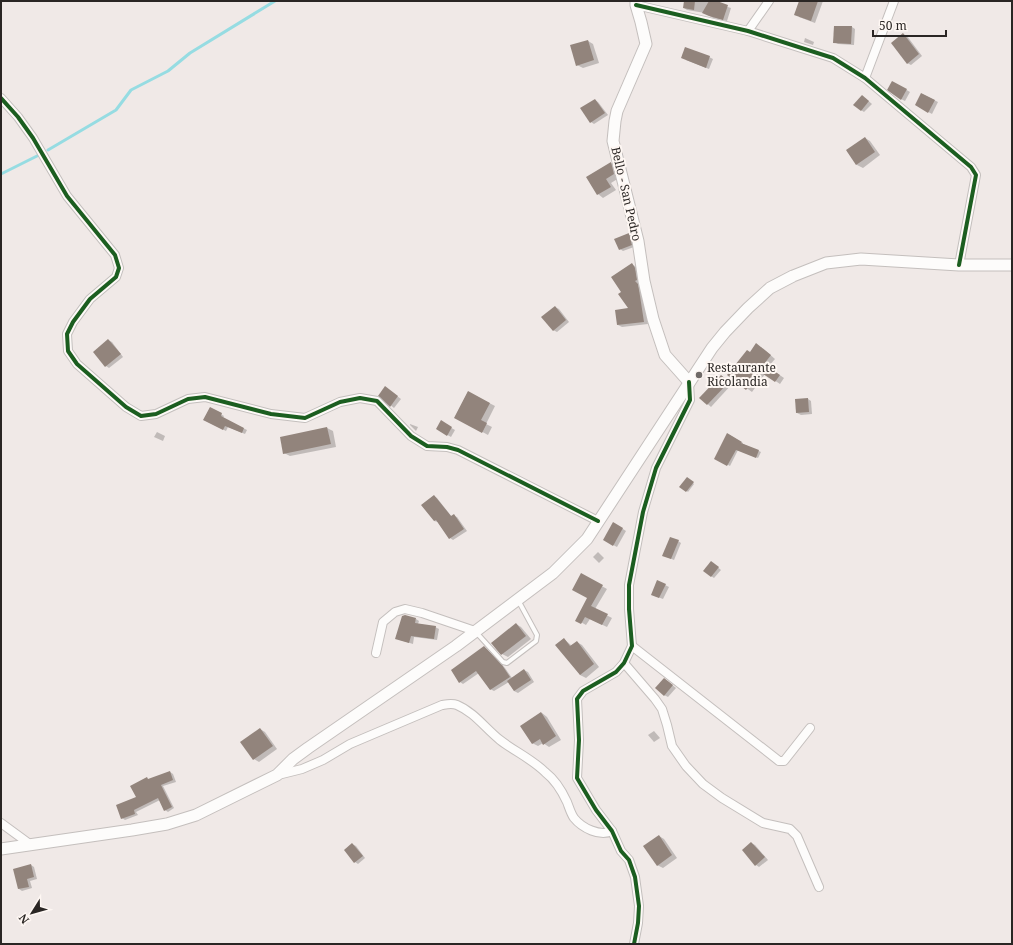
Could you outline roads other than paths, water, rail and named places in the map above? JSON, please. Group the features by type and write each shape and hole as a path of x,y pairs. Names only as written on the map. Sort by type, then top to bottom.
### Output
{"main road":[{"name":"Bello - San Pedro","path":"636,3 642,22 646,44 626,87 617,111 613,140 638,240 644,281 653,319 665,355 689,382"},
{"path":"1,849 167,824 196,815 277,775 293,759 456,646 554,573 587,539 702,363 725,332 770,288 793,276 826,263 861,259 959,265 1012,265"}],"street":[{"path":"748,31 769,1"},
{"path":"865,78 894,1"},
{"path":"636,3 748,31 833,58 865,78 971,167 976,175 959,265"},
{"path":"1,98 18,117 33,138 67,196 115,255 119,268 116,277 90,299 73,322 67,334 68,351 77,364 126,407 141,416 156,414 188,399 205,396 271,414 305,418 340,402 360,398 376,401 411,436 427,446 447,447 458,450 598,521"},
{"path":"634,944 638,923 639,906 635,877 629,860 621,850 612,831 596,810 577,778 579,740 577,699 583,691 616,672 624,663 632,646 629,609 629,584 643,512 656,468 690,400 689,382"},
{"path":"376,653 383,622 395,612 405,608 475,631"},
{"path":"632,646 779,761 784,760 810,728"},
{"path":"624,663 662,709 668,725 672,746 686,766 703,784 722,798 763,823 790,829 797,836 819,887"},
{"path":"277,775 302,769 323,760 350,744 450,703 457,705 471,713 500,740 545,772 566,800 574,818 584,826 594,831 608,833 612,831"},
{"path":"1,823 31,845"}],"lane":[{"path":"475,631 503,662 508,663 536,641 537,635 518,600"}],"waterway":[{"path":"48,150 116,110 131,90 168,71 190,53 275,1"},
{"path":"1,174 41,154"}],"place":[{"name":"Restaurante Ricolandia","path":"699,375"}]}
